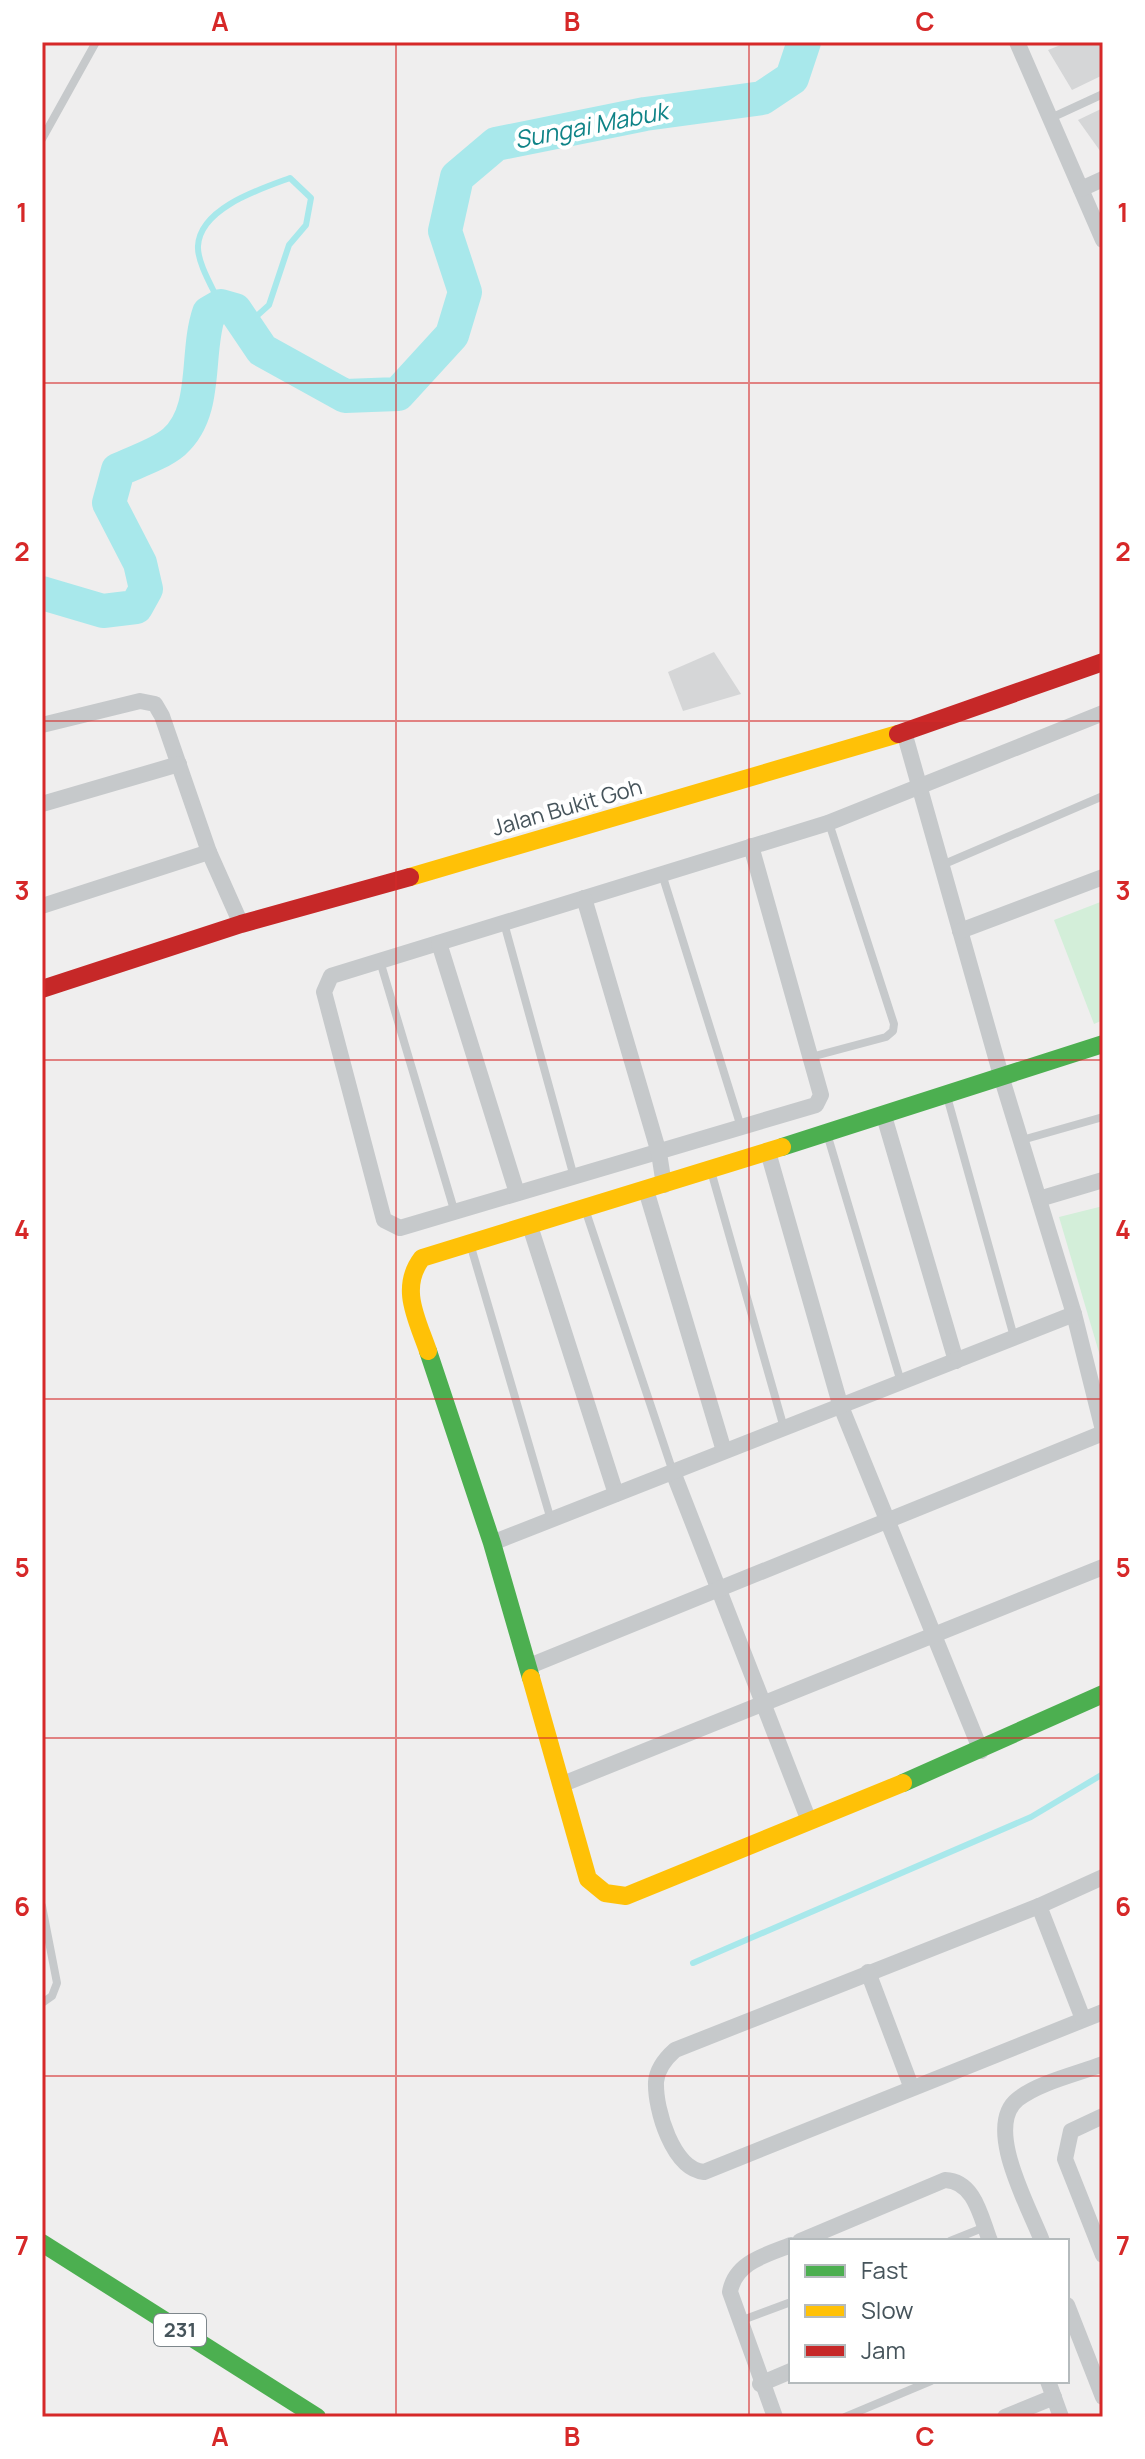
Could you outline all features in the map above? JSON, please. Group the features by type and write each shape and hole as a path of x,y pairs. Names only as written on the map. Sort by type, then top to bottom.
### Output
{"street":[{"path":"1021,43 1103,240"},
{"path":"1081,189 1103,179"},
{"name":"Jalan Bukit Goh","path":"42,989 241,924 599,824 904,732 1103,662"},
{"path":"42,725 140,701 155,704 209,852 241,924"},
{"path":"751,846 821,1095 816,1105 400,1228 384,1220 324,992 331,976 751,846 828,823 1103,713"},
{"path":"527,1667 1103,1431 1074,1314 1002,1079 904,732"},
{"path":"42,804 179,764"},
{"path":"42,906 209,852"},
{"path":"960,931 1103,877"},
{"path":"584,898 659,1153 655,1188 724,1451"},
{"path":"439,943 517,1193"},
{"path":"1103,1044 1002,1079 422,1258 412,1271 408,1290 492,1543 588,1879 605,1893 626,1896 981,1751 1103,1694"},
{"path":"884,1116 956,1361"},
{"path":"768,1152 840,1404 981,1751"},
{"path":"1039,1199 1103,1180"},
{"path":"530,1226 616,1494"},
{"path":"492,1543 1074,1314"},
{"path":"673,1472 760,1705 809,1821"},
{"path":"563,1784 1103,1567"},
{"path":"1103,1877 1039,1906 675,2050 667,2057 656,2081 670,2137 679,2156 689,2167 704,2172 911,2086 1103,2012"},
{"path":"1039,1906 1083,2019"},
{"path":"868,1972 911,2086"},
{"path":"1041,2239 1003,2139 1005,2113 1021,2096 1103,2064"},
{"path":"1103,2116 1071,2131 1065,2159 1103,2255"},
{"path":"805,2239 945,2180 959,2182 970,2192 988,2234"},
{"name":"231","path":"42,2243 317,2417"},
{"path":"775,2417 760,2384 730,2292 732,2281 748,2263 789,2246"},
{"path":"1069,2310 1103,2397"},
{"path":"760,2384 789,2372"},
{"path":"1005,2417 1051,2389 1061,2417"}],"lane":[{"path":"42,139 96,42"},
{"path":"1051,118 1103,94"},
{"path":"941,865 1103,796"},
{"path":"811,1057 886,1037 893,1031 894,1024 828,823"},
{"path":"662,874 741,1127"},
{"path":"504,923 574,1177"},
{"path":"380,961 455,1213"},
{"path":"947,1095 1014,1337"},
{"path":"1022,1140 1103,1117"},
{"path":"827,1133 901,1382"},
{"path":"711,1170 784,1428"},
{"path":"584,1208 673,1472"},
{"path":"470,1242 551,1520"},
{"path":"42,1906 57,1983 52,1996 42,2003"},
{"path":"961,2239 988,2234"},
{"path":"739,2321 789,2303"},
{"path":"845,2417 926,2383"}],"green space":[{"path":"1103,901 1103,1020 1094,1024 1054,920"},
{"path":"1103,1206 1103,1366 1059,1217"}],"building":[{"path":"1068,42 1103,42 1103,75 1072,90 1048,50"},
{"path":"1103,108 1103,155 1078,120"},
{"path":"714,652 741,694 683,711 668,672"}],"waterway":[{"name":"Sungai Mabuk","path":"42,593 103,611 136,607 146,589 140,563 109,503 118,470 162,450 185,429 197,398 209,313 221,306 235,310 262,350 345,396 398,394 452,335 465,292 445,231 457,177 496,144 645,114 762,98 792,78 804,42"},
{"path":"221,306 198,253 201,233 209,221 234,202 290,178 311,198 306,225 289,245 269,305 248,324"},
{"path":"693,1963 1031,1817 1103,1774"}],"traffic: fast":[{"path":"782,1147 1103,1044"},
{"path":"428,1351 492,1543 531,1678"},
{"path":"903,1783 1103,1694"},
{"path":"42,2243 317,2417"}],"traffic: slow":[{"path":"410,877 898,734"},
{"path":"428,1351 415,1315 411,1292 415,1269 422,1258 782,1147"},
{"path":"531,1678 588,1879 605,1893 626,1896 903,1783"}],"traffic: jam":[{"path":"898,734 1103,662"},
{"path":"42,989 241,924 410,877"}]}
